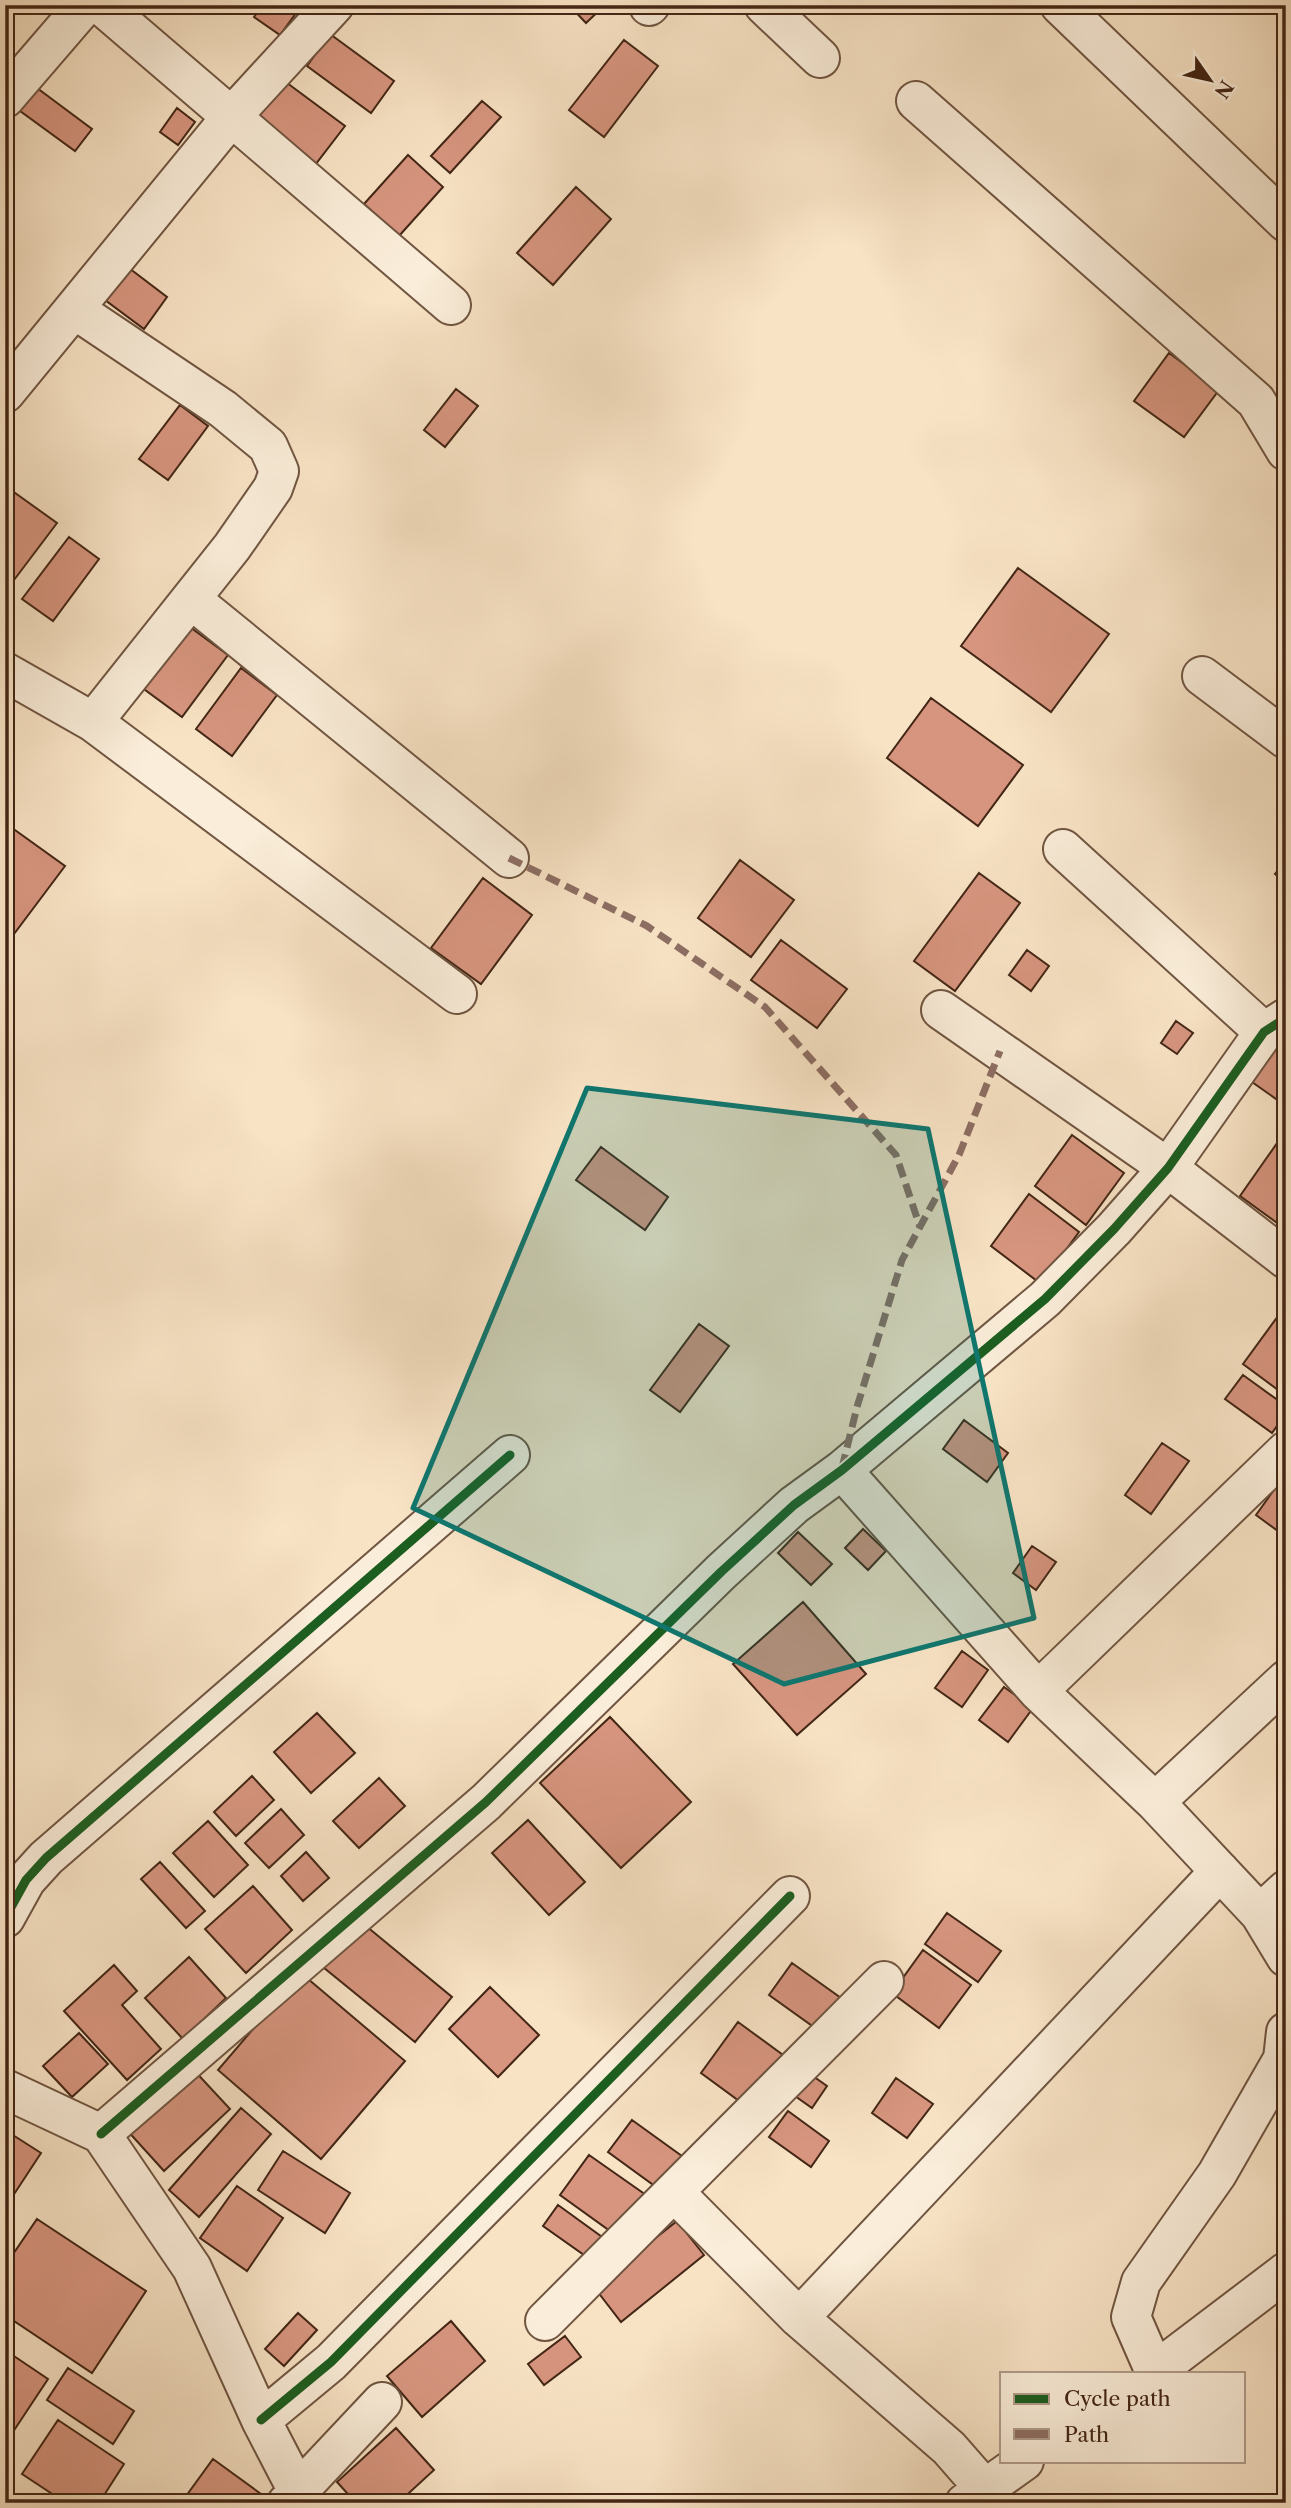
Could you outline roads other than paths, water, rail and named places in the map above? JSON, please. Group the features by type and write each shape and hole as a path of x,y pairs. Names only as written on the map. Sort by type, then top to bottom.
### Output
{"street":[{"path":"5,98 85,5"},
{"path":"101,5 451,304"},
{"path":"5,393 232,116 334,5"},
{"path":"764,5 820,58"},
{"path":"1060,5 1286,222"},
{"path":"916,101 1256,401 1286,451"},
{"path":"74,309 223,409 268,446 279,471 273,488 192,600 93,722"},
{"path":"192,600 509,858"},
{"path":"5,672 93,722 457,994"},
{"path":"1202,676 1286,739"},
{"path":"101,2134 486,1802 721,1572 794,1506 842,1470 1045,1299 1114,1229 1168,1168 1275,1025 1063,849"},
{"path":"941,1010 1168,1168 1286,1259"},
{"path":"1038,1691 1286,1451"},
{"path":"5,1918 26,1880 46,1858 510,1455"},
{"path":"842,1470 1038,1691 1155,1802 1220,1871 1273,1902 1286,1957"},
{"path":"1155,1802 1286,1680"},
{"path":"799,2318 1220,1871"},
{"path":"261,2420 331,2362 790,1896"},
{"path":"545,2321 884,1982"},
{"path":"1154,2372 1131,2317 1142,2282 1217,2174 1283,2059 1286,2032"},
{"path":"5,2089 101,2134 192,2268 296,2498 382,2402"},
{"path":"675,2193 799,2318 949,2448 974,2496 1023,2462"},
{"path":"1155,2372 1286,2272"}]}
